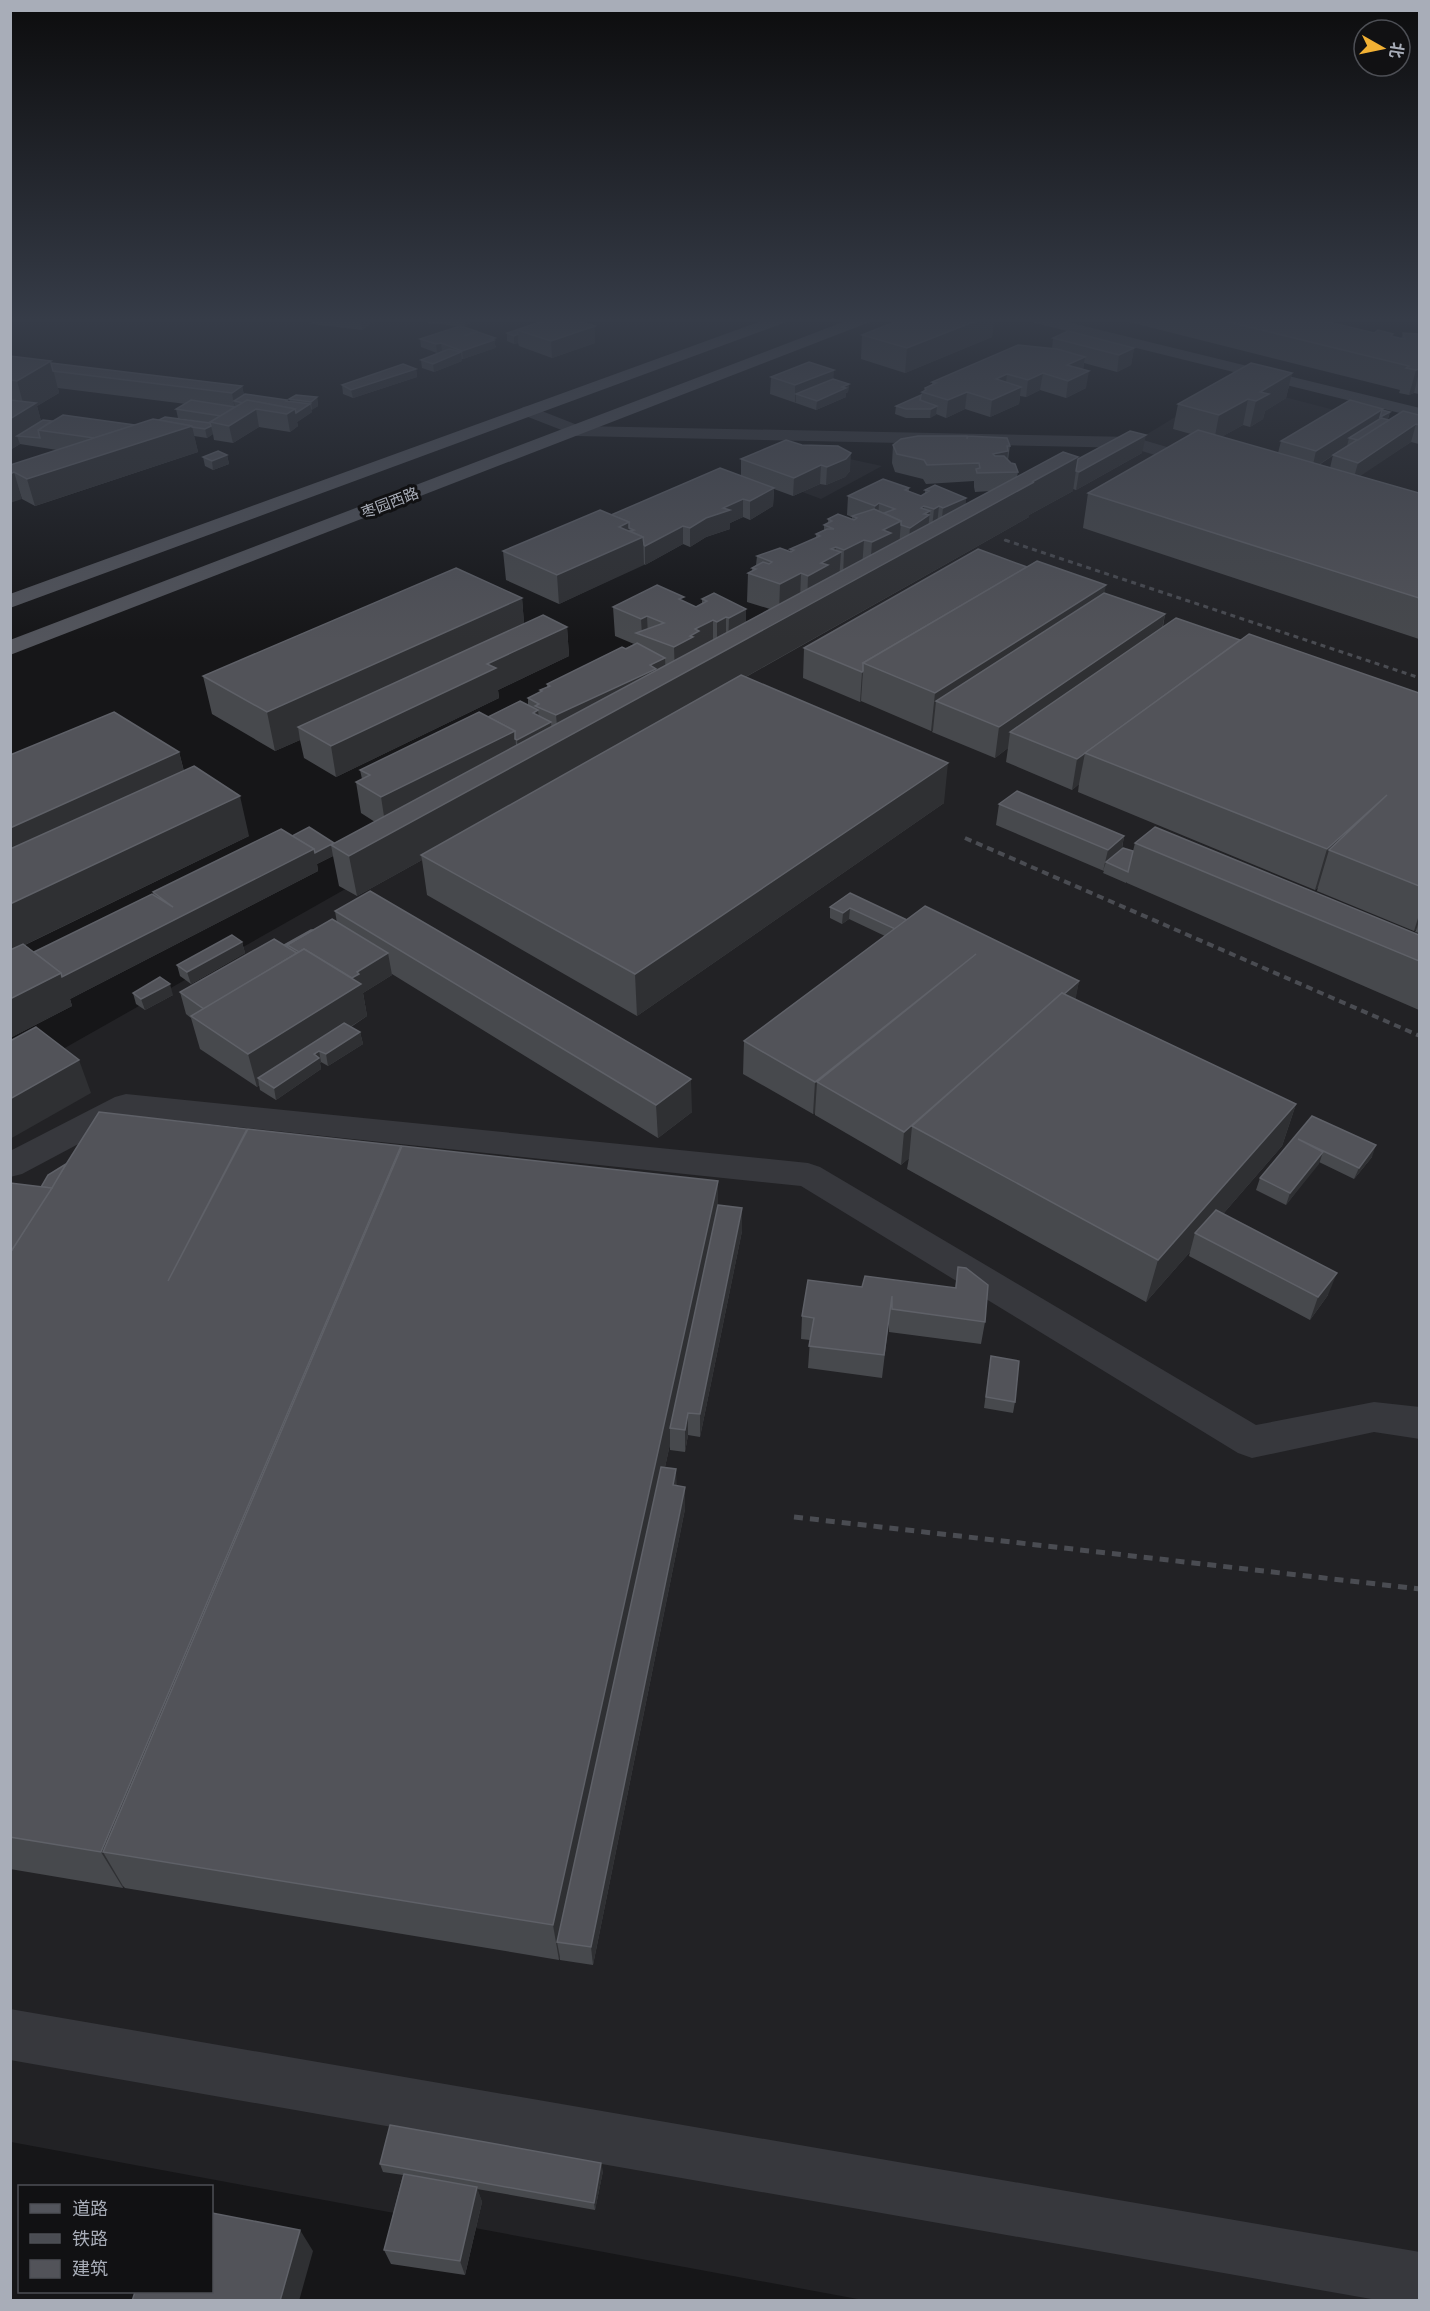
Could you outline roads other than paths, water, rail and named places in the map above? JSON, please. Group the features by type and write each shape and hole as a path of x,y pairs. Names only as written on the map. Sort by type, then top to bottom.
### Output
{"main road":[{"path":"10,602 491,425"},
{"name":"枣园西路","path":"10,648 593,425"}],"street":[{"path":"562,425 577,431 1133,443 1224,470"},
{"path":"10,1166 126,1105 808,1175 1252,1442 1374,1417 1419,1424"},
{"path":"10,2034 1419,2280"}],"railway":[{"path":"1004,540 1010,542"},
{"path":"1005,540 1420,678"},
{"path":"965,838 1420,1036"},
{"path":"794,1517 1420,1589"}]}
